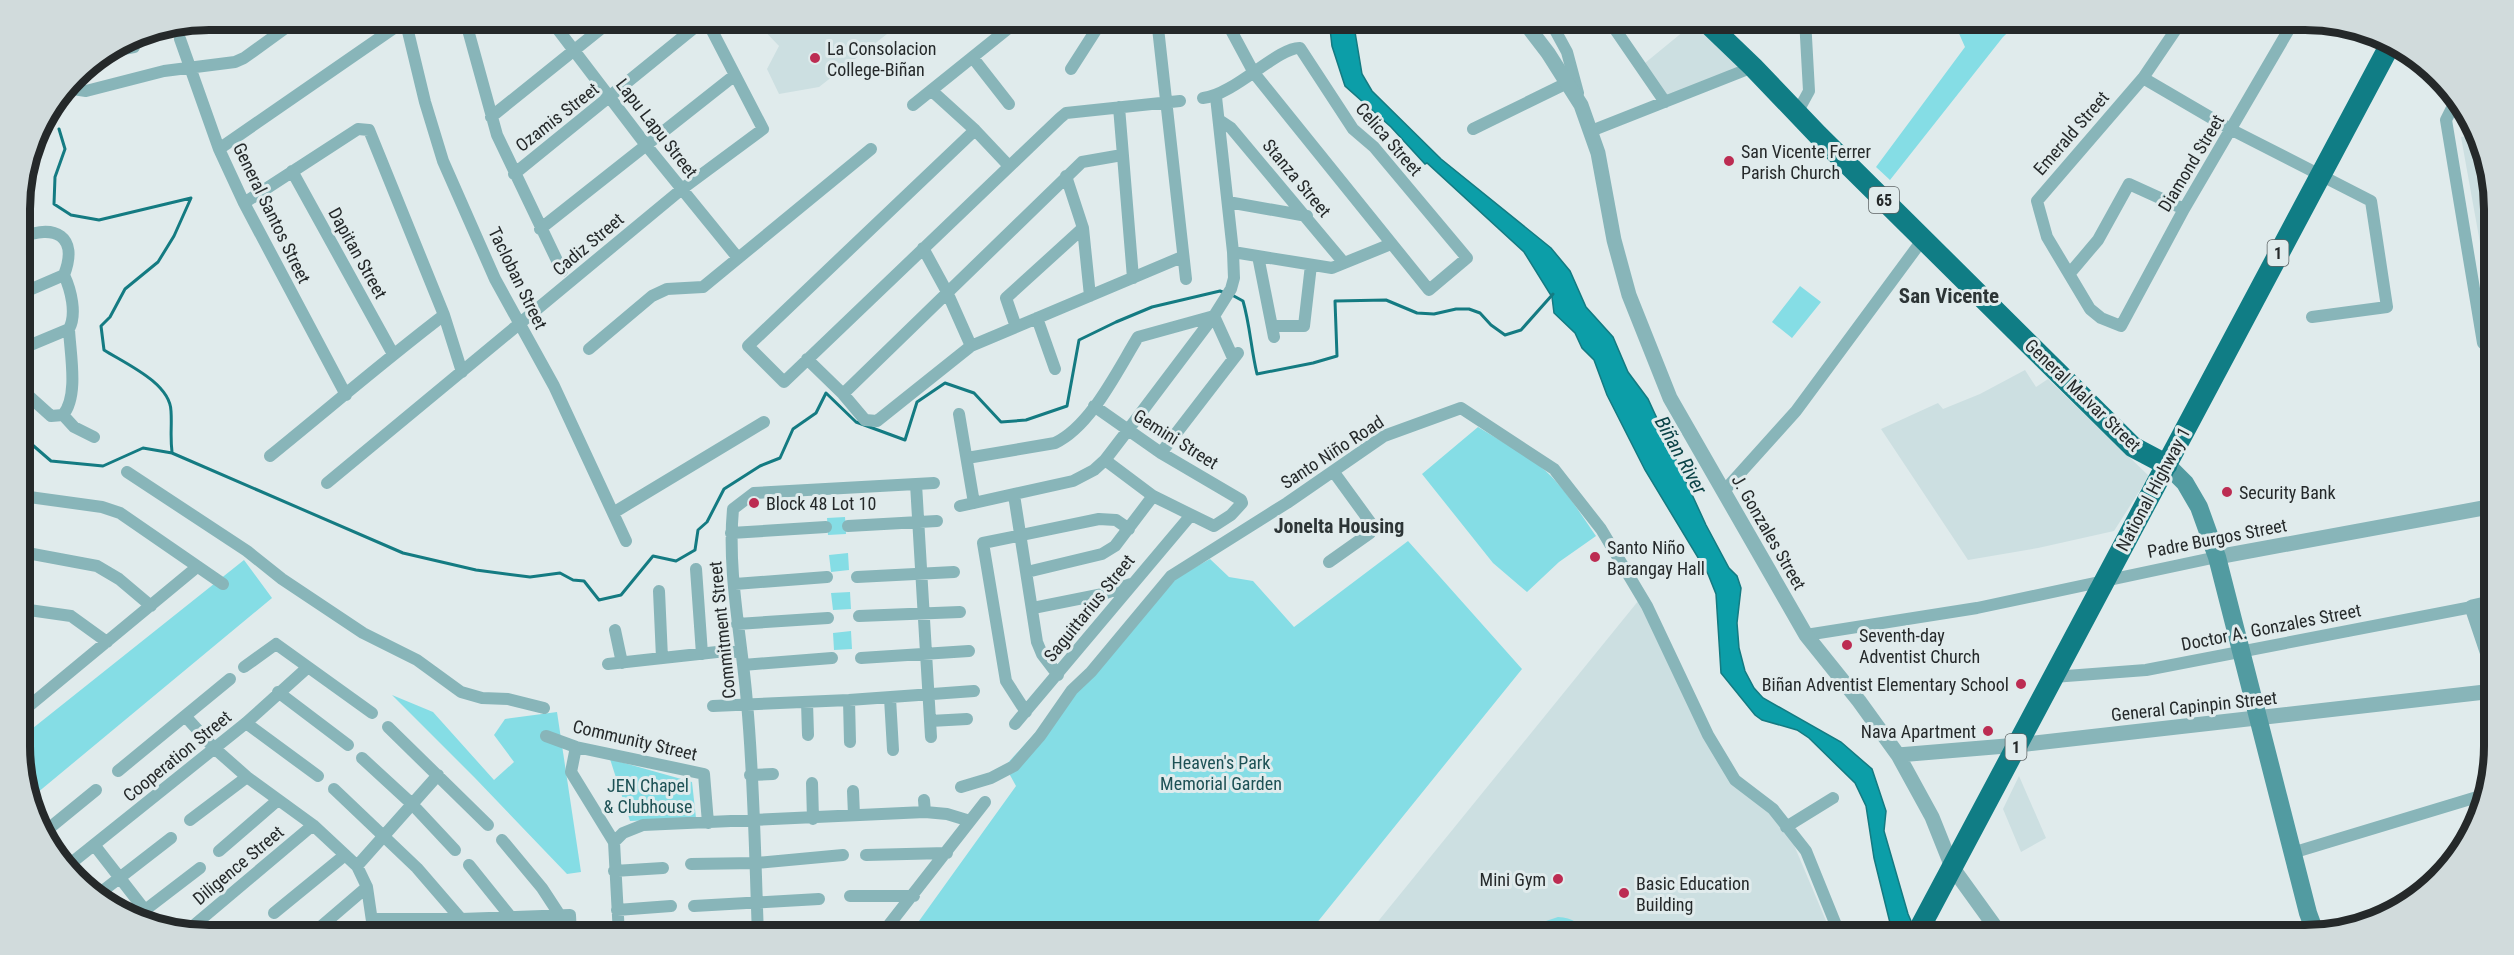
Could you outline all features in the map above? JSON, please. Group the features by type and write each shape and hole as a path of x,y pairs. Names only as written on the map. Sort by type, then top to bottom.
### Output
{"highway":[{"name":"General Malvar Street","path":"1719,30 1797,113 2133,447 2167,465"},
{"name":"National Highway 1","path":"1921,925 2387,50"}],"main road":[{"name":"General Malvar Street","path":"2167,465 2185,483 2199,507 2217,557 2257,719 2313,925"}],"street":[{"path":"75,90 94,90 164,70 235,62 284,30"},
{"path":"219,149 392,30"},
{"name":"Tacloban Street","path":"408,30 425,102 443,161 495,279 554,386 626,541"},
{"path":"468,30 491,117 514,174 562,271"},
{"name":"Lapu Lapu Street","path":"558,30 646,146 738,258"},
{"path":"491,117 601,30"},
{"name":"Ozamis Street","path":"514,174 694,30"},
{"path":"540,229 735,75 711,30"},
{"path":"913,105 1008,30"},
{"path":"1071,69 1096,30"},
{"path":"1158,30 1186,279"},
{"path":"1232,30 1254,73 1391,244 1332,268 1233,252"},
{"name":"J. Gonzales Street","path":"1529,30 1581,105 1591,131 1598,153 1614,240 1632,304 1670,398 1806,635 1898,754 1932,817 1952,867 1994,925"},
{"path":"1555,30 1567,52 1581,105"},
{"path":"1615,30 1665,102"},
{"path":"1797,113 1809,91 1807,30"},
{"name":"Emerald Street","path":"2121,326 2101,318 2090,309 2047,237 2037,201 2143,78 2176,30"},
{"name":"Diamond Street","path":"2121,326 2184,209 2289,30"},
{"name":"General Santos Street","path":"180,39 219,149 244,203 346,396"},
{"name":"Celica Street","path":"1219,120 1210,98 1291,49 1302,50 1353,129 1374,147 1467,258 1429,290 1391,244"},
{"path":"973,58 1010,104"},
{"path":"1591,131 1753,67"},
{"name":"Cadiz Street","path":"327,483 682,189 764,129 735,75"},
{"path":"2143,78 2232,130 2371,201 2387,308 2312,317"},
{"path":"1473,129 1567,83"},
{"path":"932,91 975,130 1009,166"},
{"path":"975,130 748,346 784,382 1066,113 1180,100"},
{"path":"1119,107 1133,278"},
{"path":"2452,108 2446,120 2483,343"},
{"path":"960,506 1073,481 1085,476 1106,460 1217,311 1231,289 1234,278 1219,120"},
{"name":"Stanza Street","path":"1219,120 1232,128 1344,263"},
{"path":"244,203 358,129 369,130 444,315 462,372"},
{"path":"589,349 652,296 667,289 703,287 871,149"},
{"path":"843,394 1082,162 1122,155"},
{"name":"Dapitan Street","path":"292,171 393,354"},
{"path":"1066,176 1083,228 1090,296"},
{"path":"2070,273 2098,240 2129,184 2184,209"},
{"path":"1228,202 1306,216"},
{"path":"1016,327 1006,298 1083,228"},
{"path":"30,234 47,231 65,239 70,248 69,261 64,275 30,290"},
{"path":"1724,491 1796,411 1923,239"},
{"path":"923,248 947,292 971,346"},
{"path":"1257,256 1273,332 1304,326 1311,265"},
{"path":"807,359 843,394 865,420 877,421 971,346 1182,257"},
{"path":"30,345 69,328 73,322 71,288 64,275"},
{"path":"1161,453 1235,356 1217,311"},
{"path":"967,458 1055,443 1074,432 1094,406 1138,337 1217,311"},
{"path":"270,456 346,396 393,354 444,315"},
{"path":"1037,318 1055,369"},
{"path":"30,398 51,416 63,414 70,406 72,389 69,328"},
{"name":"Gemini Street","path":"1094,406 1161,453 1241,500 1240,506 1214,526 1191,515"},
{"name":"Santo Niño Road","path":"960,787 991,778 1014,766 1040,736 1071,690 1091,672 1171,576 1287,503 1384,436 1461,408 1554,468 1620,556 1647,606 1708,735 1736,780 1773,809 1806,851 1836,925"},
{"path":"63,414 74,427 93,436"},
{"path":"959,414 974,503"},
{"path":"614,513 764,422"},
{"path":"1106,460 1154,496 1191,515"},
{"path":"1329,562 1370,532 1373,526 1333,471"},
{"path":"127,472 247,551 282,579 363,633 417,660 461,692 482,699 508,699 544,708"},
{"name":"Commitment Street","path":"758,925 747,706 737,624 731,533 733,508 754,493 934,483"},
{"path":"916,484 931,737"},
{"path":"1014,495 1037,642 1042,654 1058,675"},
{"path":"1027,572 1102,554 1115,546 1154,496"},
{"path":"30,497 113,510 223,584"},
{"name":"Padre Burgos Street","path":"1806,635 1977,608 2217,557 2484,508"},
{"name":"Saguittarius Street","path":"1015,724 1191,515"},
{"path":"1026,712 1006,681 982,543 1099,519 1116,520 1129,529"},
{"path":"848,525 938,521"},
{"path":"731,533 826,527"},
{"path":"30,553 97,566 119,579 151,606"},
{"path":"30,705 197,567"},
{"path":"696,569 702,654"},
{"path":"857,577 954,572"},
{"path":"735,584 827,578"},
{"path":"1033,608 1103,594 1132,583"},
{"path":"659,591 662,658"},
{"name":"Doctor A. Gonzales Street","path":"2053,677 2146,670 2484,604"},
{"path":"2472,607 2484,642"},
{"path":"30,612 71,616 107,642"},
{"path":"859,616 960,612"},
{"path":"737,624 828,618"},
{"path":"615,630 621,663"},
{"path":"244,667 276,644 372,713"},
{"path":"861,658 969,651"},
{"path":"608,664 741,652"},
{"path":"743,665 832,658"},
{"name":"Cooperation Street","path":"73,862 213,747 246,723 307,668"},
{"path":"118,771 230,679"},
{"path":"713,706 890,698 974,691"},
{"path":"278,692 348,746"},
{"name":"General Capinpin Street","path":"1898,754 2018,745 2484,692"},
{"path":"890,698 893,750"},
{"path":"849,700 850,742"},
{"path":"807,702 808,735"},
{"path":"186,717 213,747 247,777 313,825 357,866 367,887 373,925"},
{"path":"930,721 967,719"},
{"path":"246,723 318,776"},
{"path":"388,727 488,825"},
{"name":"Community Street","path":"546,736 576,747 704,774 708,823"},
{"path":"576,747 571,772 614,842 618,925"},
{"path":"362,758 412,804 456,850"},
{"path":"357,866 438,774"},
{"path":"750,775 773,774"},
{"path":"190,820 247,777"},
{"path":"812,783 813,819"},
{"path":"334,789 417,868 461,919"},
{"path":"49,827 96,790"},
{"path":"853,791 854,815"},
{"path":"2292,853 2477,797"},
{"path":"1786,827 1833,798"},
{"path":"219,851 278,800"},
{"path":"889,925 986,802"},
{"path":"614,842 623,833 643,825 813,819 925,806 970,821"},
{"name":"Diligence Street","path":"195,925 313,825"},
{"path":"103,890 171,838"},
{"path":"502,840 542,888 559,914"},
{"path":"95,846 120,877 140,911"},
{"path":"866,855 947,853"},
{"path":"274,913 345,855"},
{"path":"691,864 756,863 843,855"},
{"path":"469,865 510,916"},
{"path":"142,912 200,868"},
{"path":"614,871 663,868"},
{"path":"324,925 367,887"},
{"path":"850,896 914,896"},
{"path":"694,906 819,899"},
{"path":"617,910 671,906"},
{"path":"373,919 461,919 559,914 570,915 570,925"}],"shaded area":[{"name":"La Consolacion College-Biñan","path":"764,30 892,30 819,87 779,94 767,69 779,46"},
{"path":"1330,30 1355,30 1362,74 1372,91 1441,159 1551,248 1570,271 1586,307 1613,337 1628,372 1648,399 1706,525 1729,568 1737,576 1741,588 1737,623 1739,648 1745,671 1754,688 1763,698 1841,742 1872,769 1886,811 1884,831 1913,925 1891,925 1874,858 1866,806 1855,783 1809,738 1797,730 1762,720 1755,715 1721,673 1716,594 1708,574 1645,470 1607,395 1594,360 1582,348 1575,333 1554,313 1552,297 1524,252 1427,163 1425,164 1391,127 1345,86 1332,46"},
{"path":"1685,30 1703,30 1740,67 1666,96 1645,63"},
{"path":"2468,136 2478,163 2484,209 2484,265 2461,137"},
{"path":"2025,370 2036,387 2048,379 2149,476 2114,531 2038,548 1968,560 1881,429 1938,403 1943,409 1980,394"},
{"path":"1639,600 1704,736 1767,807 1794,845 1828,925 1375,925"},
{"path":"2019,776 2046,838 2021,852 2003,809"}],"green space":[{"path":"1957,30 2010,30 1890,180 1876,167 1965,47"},
{"path":"1800,286 1821,302 1792,338 1772,322"},
{"path":"1478,427 1526,456 1549,474 1571,500 1596,536 1559,562 1527,592 1493,563 1422,474"},
{"path":"845,517 846,534 828,535 827,518"},
{"name":"Heaven's Park Memorial Garden","path":"1408,541 1522,669 1315,925 916,925 1016,786 1005,766 1177,577 1210,559 1229,577 1253,581 1294,627"},
{"path":"848,553 849,570 831,572 829,555"},
{"path":"244,560 272,598 36,794 30,758 30,730"},
{"path":"850,592 851,609 833,610 831,593"},
{"path":"851,631 852,649 834,650 833,633"},
{"path":"392,695 433,712 494,780 514,762 494,735 505,719 557,712 581,872 567,874"},
{"name":"JEN Chapel & Clubhouse","path":"610,759 692,782 696,818 630,821"},
{"path":"1558,917 1580,925 1541,925"}],"waterway":[{"path":"59,129 65,149 55,177 54,204 71,215 99,220 191,198 174,236 158,262 125,289 110,317 101,326 104,350 145,375 155,383 169,401 172,452"},
{"path":"30,443 51,461 103,466 143,448 172,453 403,553 476,570 530,577 560,573 573,580 584,581 599,600 621,595 653,556 676,561 695,550 698,530 707,522 724,489 760,466 780,458 793,429 816,413 826,393 856,422 905,440 917,402 945,383 974,393 1001,422 1026,420 1067,406 1079,340 1152,307 1220,291 1225,293"},
{"path":"1232,295 1243,301 1257,374 1337,356 1335,301 1386,300 1417,313 1434,314 1456,309 1469,309 1480,313 1505,335 1521,330 1553,294"}],"place":[{"name":"La Consolacion College-Biñan","path":"815,58"},
{"name":"San Vicente Ferrer Parish Church","path":"1729,161"},
{"name":"Security Bank","path":"2227,492"},
{"name":"Block 48 Lot 10","path":"754,503"},
{"name":"Santo Niño Barangay Hall","path":"1595,557"},
{"name":"Seventh-day Adventist Church","path":"1847,645"},
{"name":"Biñan Adventist Elementary School","path":"2021,684"},
{"name":"Nava Apartment","path":"1988,731"},
{"name":"Mini Gym","path":"1558,879"},
{"name":"Basic Education Building","path":"1624,893"}],"district":[{"name":"San Vicente","path":"1949,296"},
{"name":"Jonelta Housing","path":"1339,526"}],"water label":[{"name":"Biñan River","path":"1681,455"}]}
